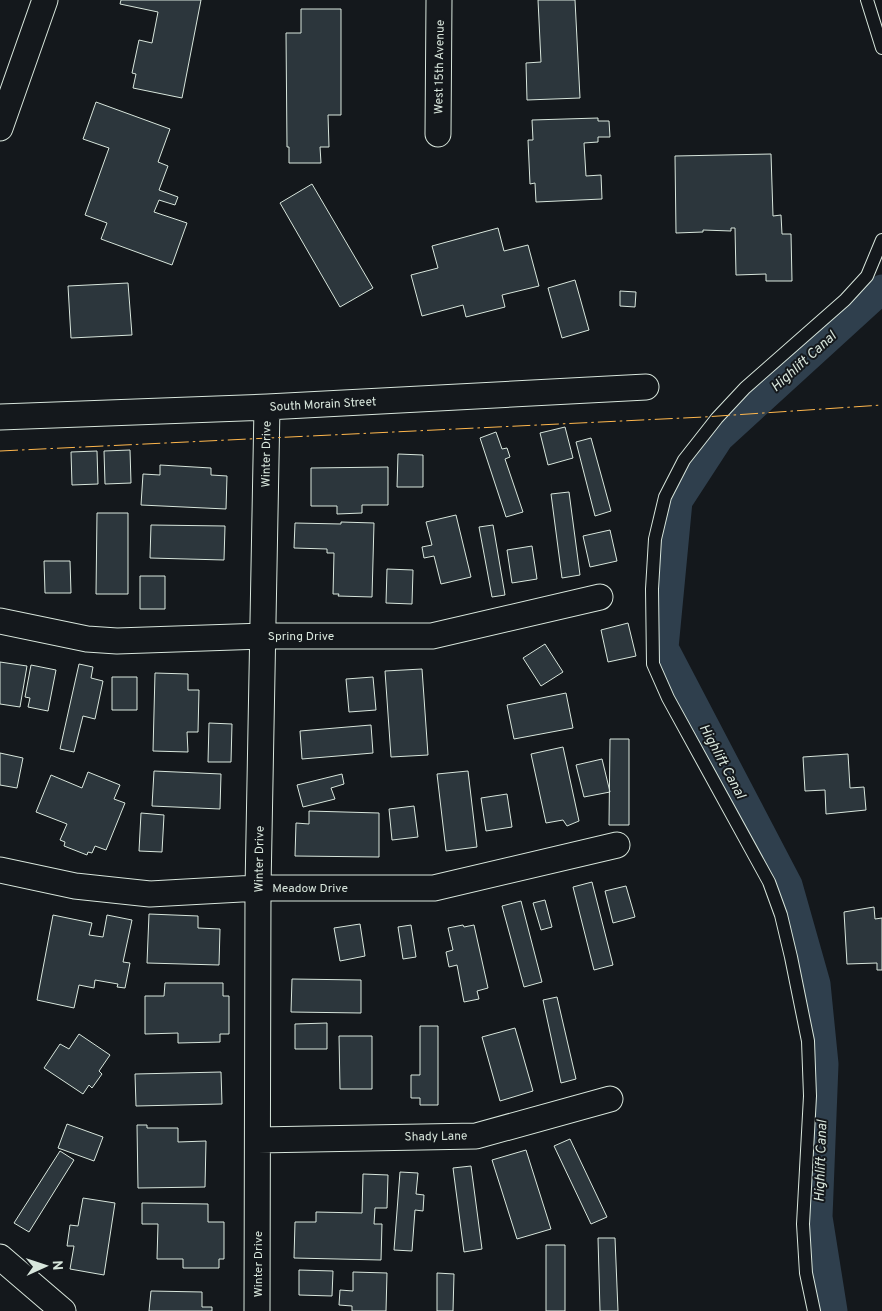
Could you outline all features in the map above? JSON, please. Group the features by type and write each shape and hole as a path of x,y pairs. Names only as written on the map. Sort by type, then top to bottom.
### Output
{"street":[{"path":"0,128 46,0"},
{"name":"West 15th Avenue","path":"438,134 439,0"},
{"name":"South Morain Street","path":"0,417 646,387"},
{"name":"Winter Drive","path":"258,1311 258,888 267,406"},
{"name":"Spring Drive","path":"0,621 87,639 117,641 262,636 432,636 600,597"},
{"name":"Meadow Drive","path":"0,870 75,886 150,894 258,888 434,888 617,845"},
{"name":"Shady Lane","path":"258,1140 476,1136 610,1099"},
{"path":"0,1258 63,1311"}],"lane":[{"path":"868,0 882,48"},
{"path":"814,1311 806,1273 803,1224 810,1096 808,1041 793,966 781,915 768,882 668,698 653,664 652,589 655,539 666,497 684,460 717,418 745,388 823,321 867,276 882,240"}],"building":[{"path":"121,0 201,0 182,98 133,88 136,74 132,73 139,40 152,43 158,12 120,4"},
{"path":"538,0 575,0 580,98 527,100 526,63 541,62"},
{"path":"301,9 341,9 341,115 328,115 329,147 320,147 321,163 289,163 289,147 287,147 286,33 301,33"},
{"path":"96,102 170,129 158,162 168,166 159,190 178,197 175,205 159,200 154,212 187,223 172,265 101,239 107,223 85,215 109,148 83,139"},
{"path":"598,118 598,121 609,121 610,137 598,137 598,142 584,143 586,176 601,175 602,199 536,202 535,183 530,184 528,140 533,140 532,120"},
{"path":"771,154 773,216 781,215 782,234 791,234 792,281 766,281 766,274 736,275 735,228 731,228 731,231 703,230 703,232 676,233 675,156"},
{"path":"312,184 373,288 340,307 280,203"},
{"path":"498,228 504,251 528,245 539,286 502,295 505,307 466,317 463,305 422,316 411,275 438,268 432,246"},
{"path":"575,280 589,330 562,338 548,288"},
{"path":"128,283 132,335 71,338 68,286"},
{"path":"620,291 636,292 635,307 620,306"},
{"path":"565,427 573,458 548,465 540,433"},
{"path":"496,432 502,449 507,448 510,457 505,459 523,512 506,517 480,438"},
{"path":"591,438 611,511 595,516 576,442"},
{"path":"130,450 131,483 105,484 104,451"},
{"path":"97,451 98,484 72,485 71,452"},
{"path":"398,454 423,455 423,487 397,487"},
{"path":"160,465 211,468 211,475 227,476 226,509 141,505 143,474 160,475"},
{"path":"388,467 388,505 362,505 362,513 337,514 337,506 311,506 311,468"},
{"path":"569,492 580,575 562,578 551,494"},
{"path":"97,513 128,513 128,594 96,594"},
{"path":"456,515 471,577 441,584 434,556 424,558 422,547 432,545 426,522"},
{"path":"341,522 374,523 372,597 338,596 339,594 333,594 334,553 327,553 327,549 294,548 295,523 341,524"},
{"path":"151,525 225,526 224,560 150,558"},
{"path":"493,525 505,595 492,597 479,527"},
{"path":"610,530 617,561 590,567 583,536"},
{"path":"532,546 537,579 512,583 507,550"},
{"path":"44,561 70,561 71,593 45,593"},
{"path":"387,569 413,570 412,604 386,603"},
{"path":"140,576 165,576 165,609 140,609"},
{"path":"628,623 636,656 608,662 601,630"},
{"path":"545,644 563,672 541,686 523,658"},
{"path":"0,662 27,666 20,707 0,704"},
{"path":"79,664 93,667 91,678 103,681 95,719 83,716 74,752 60,749"},
{"path":"31,665 56,670 48,711 28,707 30,698 25,697"},
{"path":"422,669 428,755 391,757 385,671"},
{"path":"155,673 188,674 188,690 199,690 198,732 187,732 188,752 153,751"},
{"path":"112,677 137,677 137,710 112,710"},
{"path":"373,677 376,710 349,712 346,679"},
{"path":"566,693 573,728 514,739 507,705"},
{"path":"209,723 232,724 231,762 208,762"},
{"path":"371,725 373,753 302,759 300,731"},
{"path":"610,739 629,739 629,825 609,825"},
{"path":"563,747 579,821 567,826 563,820 546,823 531,754"},
{"path":"0,753 23,758 17,788 0,785"},
{"path":"848,754 850,788 864,787 866,810 826,814 825,790 805,791 803,757"},
{"path":"602,759 610,792 584,797 576,765"},
{"path":"154,771 221,774 220,809 152,806"},
{"path":"468,771 477,847 446,851 437,774"},
{"path":"88,772 120,785 114,799 125,803 106,850 95,846 92,853 88,852 87,855 64,846 65,842 60,840 67,824 36,812 51,775 82,788"},
{"path":"342,774 344,784 331,788 335,799 303,807 297,785"},
{"path":"507,794 512,827 486,831 481,798"},
{"path":"414,806 418,837 392,840 389,809"},
{"path":"309,811 379,813 379,857 295,856 296,823 309,824"},
{"path":"141,813 164,815 162,852 139,851"},
{"path":"592,882 613,965 594,970 573,887"},
{"path":"626,886 635,917 613,923 605,891"},
{"path":"545,900 552,927 541,930 533,903"},
{"path":"521,901 542,982 524,987 502,906"},
{"path":"874,907 875,919 882,918 882,970 877,970 877,963 847,964 844,912"},
{"path":"149,914 198,916 198,928 220,929 219,965 147,963"},
{"path":"53,915 92,923 89,935 103,937 107,915 132,920 123,962 130,963 125,988 117,987 118,984 95,980 94,988 79,985 74,1008 37,1000"},
{"path":"360,924 365,956 340,961 334,928"},
{"path":"411,925 416,957 403,959 398,927"},
{"path":"463,925 464,927 474,925 488,988 477,991 479,999 464,1002 457,965 449,967 446,952 453,950 448,928"},
{"path":"292,979 361,980 361,1013 291,1012"},
{"path":"165,983 223,983 223,996 229,996 229,1034 220,1034 220,1042 178,1043 178,1033 145,1034 145,996 164,996"},
{"path":"557,997 576,1079 561,1083 543,1000"},
{"path":"327,1023 327,1049 295,1049 295,1024"},
{"path":"420,1026 438,1026 438,1105 420,1105 420,1098 411,1098 411,1075 420,1075"},
{"path":"515,1028 533,1091 500,1101 482,1037"},
{"path":"79,1034 110,1055 99,1071 102,1074 92,1088 89,1085 83,1094 44,1068 60,1044 69,1049"},
{"path":"339,1036 372,1036 372,1089 340,1089"},
{"path":"221,1072 222,1104 136,1106 135,1074"},
{"path":"67,1124 103,1137 94,1161 58,1148"},
{"path":"137,1125 147,1125 147,1128 178,1128 178,1142 206,1141 205,1187 138,1188"},
{"path":"570,1139 607,1217 591,1224 554,1146"},
{"path":"526,1150 551,1229 517,1239 492,1160"},
{"path":"60,1151 74,1160 29,1232 14,1223"},
{"path":"471,1166 482,1249 464,1252 453,1168"},
{"path":"400,1172 418,1173 416,1194 424,1195 423,1211 415,1210 412,1251 394,1250"},
{"path":"363,1174 388,1175 387,1208 375,1208 374,1224 382,1224 381,1260 294,1258 295,1222 316,1222 316,1212 362,1213"},
{"path":"83,1198 115,1203 104,1275 70,1269 74,1246 67,1246 70,1225 78,1226"},
{"path":"142,1203 208,1204 208,1222 224,1222 224,1259 219,1259 219,1268 183,1268 183,1259 157,1259 158,1224 142,1224"},
{"path":"598,1238 615,1238 618,1311 600,1311"},
{"path":"546,1245 565,1245 565,1311 546,1311"},
{"path":"299,1270 333,1271 332,1296 299,1295"},
{"path":"353,1272 387,1273 386,1311 352,1311 352,1306 339,1305 340,1290 353,1291"},
{"path":"437,1273 454,1274 453,1311 437,1311"},
{"path":"151,1291 202,1292 202,1307 212,1307 212,1311 149,1311"}],"waterway":[{"name":"Highlift Canal","path":"833,1311 818,1217 824,1064 816,984 788,885 664,648 678,501 719,438 882,289"}],"power":[{"path":"0,451 704,417 882,405"}]}
